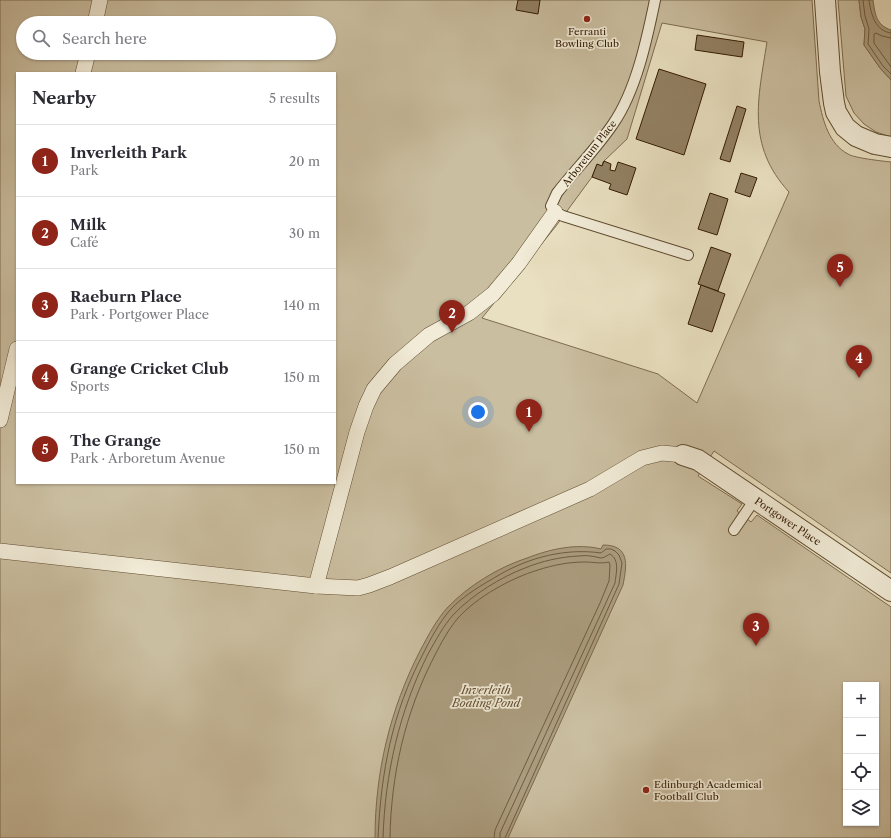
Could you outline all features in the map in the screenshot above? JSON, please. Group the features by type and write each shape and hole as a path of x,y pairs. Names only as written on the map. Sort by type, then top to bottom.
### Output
{"street":[{"path":"97,16 100,0"},
{"path":"825,0 830,72 836,112 845,126 856,136 875,144 891,147"},
{"path":"83,72 86,60"},
{"path":"316,586 356,432 374,389 395,364 429,335 470,313 493,294 526,253 555,212"},
{"path":"0,420 16,353"},
{"path":"0,551 316,586 358,588 369,585 590,489 642,458 662,453 683,454"},
{"name":"Portgower Place","path":"683,454 698,460 891,591"}],"lane":[{"name":"Arboretum Place","path":"555,212 551,206 557,193 613,124 624,105 644,50 655,0"},
{"path":"555,212 688,255"},
{"path":"734,530 756,499"}],"shaded area":[{"path":"0,0 812,0 819,101 828,131 841,150 848,154 862,158 891,162 891,573 714,451 698,476 742,504 737,511 751,522 757,515 891,607 891,838 0,838","holes":["662,23 767,42 761,83 758,121 766,157 775,174 789,192 697,403 658,374 482,318 556,226 592,177 597,165 602,166 603,162 627,139"]},
{"path":"838,0 859,0 861,17 865,29 864,45 880,68 891,80 891,137 876,132 864,124 854,113 846,96"}],"water":[{"path":"859,0 873,0 879,22 891,30 891,80 880,68 864,45 865,29 861,17"},
{"name":"Inverleith Boating Pond","path":"603,545 618,548 625,558 626,564 623,585 508,838 375,838 378,790 386,742 400,696 409,673 432,628 440,617 456,599 474,585 506,566 554,550 573,547 592,547 601,549"}],"building":[{"path":"518,0 540,0 538,14 516,10"},
{"path":"697,35 744,42 742,57 695,50"},
{"path":"659,69 706,84 684,155 636,139"},
{"path":"737,106 746,109 730,162 720,159"},
{"path":"604,161 611,164 610,170 615,171 618,162 636,168 627,195 609,189 611,184 592,177 597,164 602,166"},
{"path":"741,173 757,178 750,197 735,192"},
{"path":"710,193 728,199 717,235 698,229"},
{"path":"711,247 731,254 718,291 698,284"},
{"path":"701,285 725,294 712,332 688,324"}],"place":[{"name":"Ferranti Bowling Club","path":"587,19"},
{"name":"The Grange","path":"840,287"},
{"name":"Milk","path":"452,333"},
{"name":"Grange Cricket Club","path":"859,378"},
{"name":"Inverleith Park","path":"529,432"},
{"name":"Raeburn Place","path":"756,646"},
{"name":"Edinburgh Academical Football Club","path":"646,790"}]}
